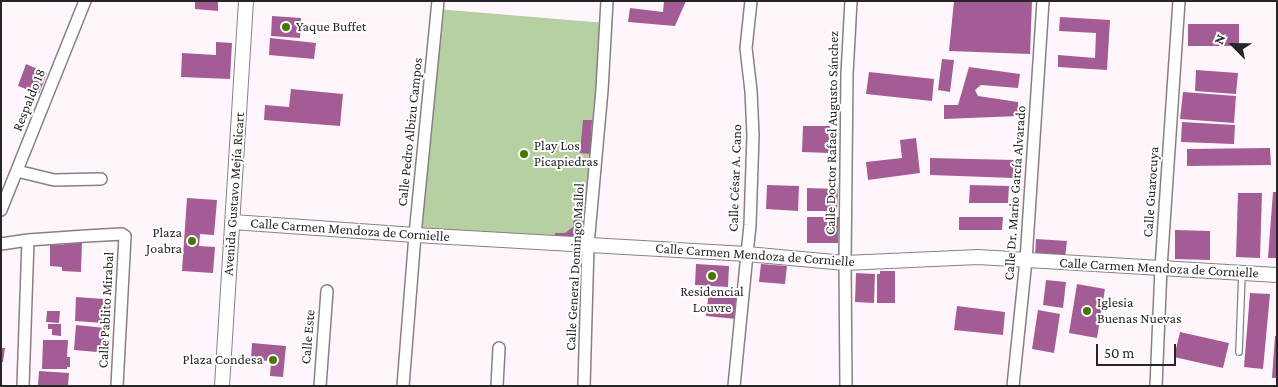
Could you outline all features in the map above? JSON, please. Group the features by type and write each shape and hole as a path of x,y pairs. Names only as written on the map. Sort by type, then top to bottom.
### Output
{"street":[{"name":"Respaldo 18","path":"1,210 85,1"},
{"name":"Avenida Gustavo Mejía Ricart","path":"222,386 246,1"},
{"name":"Calle Pedro Albizu Campos","path":"402,386 438,1"},
{"name":"Calle General Domingo Mallol","path":"584,386 588,245 602,90 607,1"},
{"name":"Calle César A. Cano","path":"734,386 750,225 753,135 751,91 746,48 750,1"},
{"name":"Calle Doctor Rafael Augusto Sánchez","path":"846,386 847,74 851,1"},
{"name":"Calle Dr. Mario García Alvarado","path":"1013,386 1026,260 1043,1"},
{"name":"Calle Guarocuya","path":"1156,386 1161,268 1179,1"},
{"path":"17,171 54,180 101,179"},
{"name":"Calle Carmen Mendoza de Cornielle","path":"232,222 415,235 746,254 845,263 978,257 1277,275"},
{"name":"Calle Pablito Mirabal","path":"28,240 122,234 125,236 118,386"},
{"path":"1,244 28,240 23,386"},
{"name":"Calle Este","path":"320,386 327,291"},
{"path":"497,386 499,348"}],"lane":[{"path":"1239,352 1242,273"}],"green space":[{"path":"437,9 606,23 588,245 415,235"}],"building":[{"path":"195,1 218,1 218,11 195,9"},
{"path":"664,1 686,1 675,26 628,22 630,8 663,12"},
{"path":"954,1 1032,1 1030,54 949,51"},
{"name":"Yaque Buffet","path":"272,16 301,18 300,38 271,36"},
{"path":"1060,17 1110,20 1107,70 1058,67 1058,55 1095,58 1096,33 1059,31"},
{"path":"1188,24 1239,24 1239,46 1188,46"},
{"path":"270,38 316,43 314,59 269,55"},
{"path":"216,42 232,43 230,79 181,77 182,53 216,55"},
{"path":"942,59 954,60 950,92 938,90"},
{"path":"26,64 47,73 39,94 18,86"},
{"path":"969,67 1020,74 1018,88 981,85 975,90 978,96 1018,102 1019,116 944,119 944,105 958,105"},
{"path":"1196,70 1238,73 1236,94 1195,91"},
{"path":"869,72 934,79 932,101 866,94"},
{"path":"291,89 343,94 340,126 264,120 265,105 289,107"},
{"path":"1183,92 1236,96 1234,123 1180,119"},
{"path":"583,120 592,120 590,154 580,153"},
{"path":"1182,122 1235,125 1234,144 1181,142"},
{"path":"803,126 830,126 830,153 802,152"},
{"path":"916,138 920,173 868,180 866,162 902,158 900,140"},
{"path":"1270,148 1271,165 1187,166 1187,149"},
{"path":"930,158 1015,160 1014,178 930,175"},
{"path":"767,185 799,186 798,211 766,209"},
{"path":"970,185 1009,186 1008,203 969,203"},
{"path":"807,188 838,189 837,211 807,211"},
{"path":"1273,192 1277,192 1277,258 1268,258"},
{"path":"1238,193 1262,193 1260,258 1236,257"},
{"name":"Plaza Joabra","path":"187,198 217,200 214,235 200,234 199,246 215,247 213,273 182,271"},
{"path":"574,214 583,215 581,235 577,239 555,239 555,233 565,233 573,227"},
{"path":"807,217 839,217 838,243 807,243"},
{"path":"959,217 1003,217 1002,230 959,230"},
{"path":"1175,230 1210,231 1210,260 1175,259"},
{"path":"1036,239 1067,241 1065,258 1035,256"},
{"path":"64,240 82,241 81,272 62,271 62,267 50,266 50,244 64,245"},
{"name":"Residencial Louvre","path":"696,264 729,266 728,287 695,285"},
{"path":"761,264 787,266 785,284 759,282"},
{"path":"880,271 895,271 895,303 877,303 877,274 880,274"},
{"path":"856,273 875,274 874,303 855,302"},
{"path":"1046,280 1066,282 1063,308 1043,305"},
{"name":"Iglesia Buenas Nuevas","path":"1077,284 1105,289 1097,338 1069,333"},
{"path":"709,290 740,292 737,319 706,316"},
{"path":"1250,293 1270,294 1263,369 1244,367"},
{"path":"76,297 105,299 103,323 75,321"},
{"path":"957,306 1005,312 1003,335 954,330"},
{"path":"1038,310 1060,314 1054,353 1032,349"},
{"path":"47,311 60,311 59,323 46,322"},
{"path":"48,324 61,324 61,336 52,335 52,329 48,329"},
{"path":"76,325 105,328 103,346 97,347 97,352 74,350"},
{"path":"1180,332 1229,343 1223,368 1174,357"},
{"path":"1275,336 1277,336 1277,378 1272,378"},
{"path":"43,340 68,340 67,357 70,357 70,367 67,367 67,369 42,369"},
{"name":"Plaza Condesa","path":"252,343 286,346 283,377 270,376 271,361 251,360"},
{"path":"1,348 5,348 3,362 1,362"},
{"path":"39,371 69,373 68,386 38,386"}],"place":[{"name":"Yaque Buffet","path":"286,27"},
{"name":"Play Los Picapiedras","path":"524,154"},
{"name":"Plaza Joabra","path":"192,241"},
{"name":"Residencial Louvre","path":"712,276"},
{"name":"Iglesia Buenas Nuevas","path":"1087,311"},
{"name":"Plaza Condesa","path":"273,360"}]}
